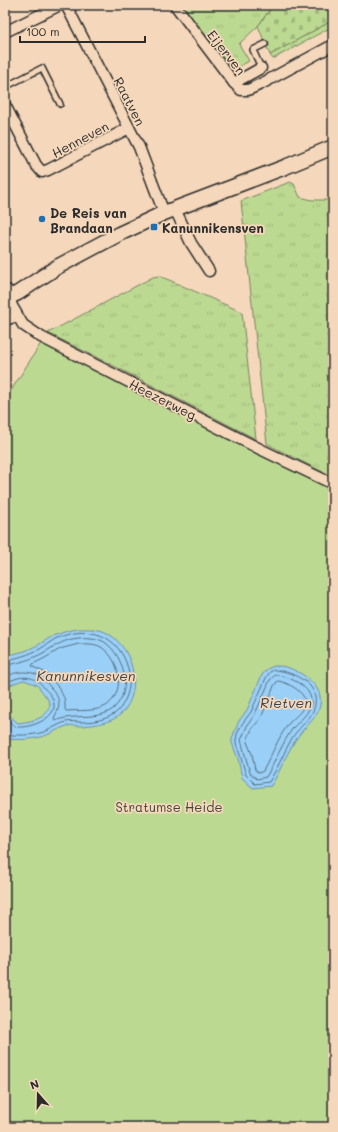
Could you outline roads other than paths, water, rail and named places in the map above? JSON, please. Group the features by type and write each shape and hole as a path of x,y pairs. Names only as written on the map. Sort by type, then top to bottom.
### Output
{"street":[{"path":"5,32 60,5"},
{"name":"Raatven","path":"66,5 170,211"},
{"name":"Eijerven","path":"175,5 234,83 241,90 248,90 333,45"},
{"path":"234,83 262,68"},
{"name":"Henneven","path":"5,105 36,165 42,172 129,128"},
{"path":"6,294 44,271 57,267 119,234 170,211 333,147"},
{"path":"170,211 209,271"},
{"name":"Heezerweg","path":"6,294 23,325 41,337 260,449 333,484"},
{"path":"5,320 17,316"}],"lane":[{"path":"262,68 253,50 265,44"},
{"path":"5,87 42,68 60,104"}],"water":[{"name":"Kanunnikesven","path":"78,629 92,629 105,632 115,638 123,647 132,669 134,681 133,692 129,703 122,713 103,723 87,726 67,726 47,735 32,739 5,739 5,715 10,716 18,723 38,719 46,713 50,704 37,685 27,681 23,680 12,684 5,690 5,656 25,651 53,636"},
{"name":"Rietven","path":"274,666 292,669 305,676 319,692 320,705 316,715 298,736 271,786 253,788 242,778 232,739 239,721 247,710 262,675 267,669"}],"place":[{"name":"De Reis van Brandaan","path":"42,219"},
{"name":"Kanunnikensven","path":"154,227"}],"park label":[{"name":"Stratumse Heide","path":"169,806"}]}
